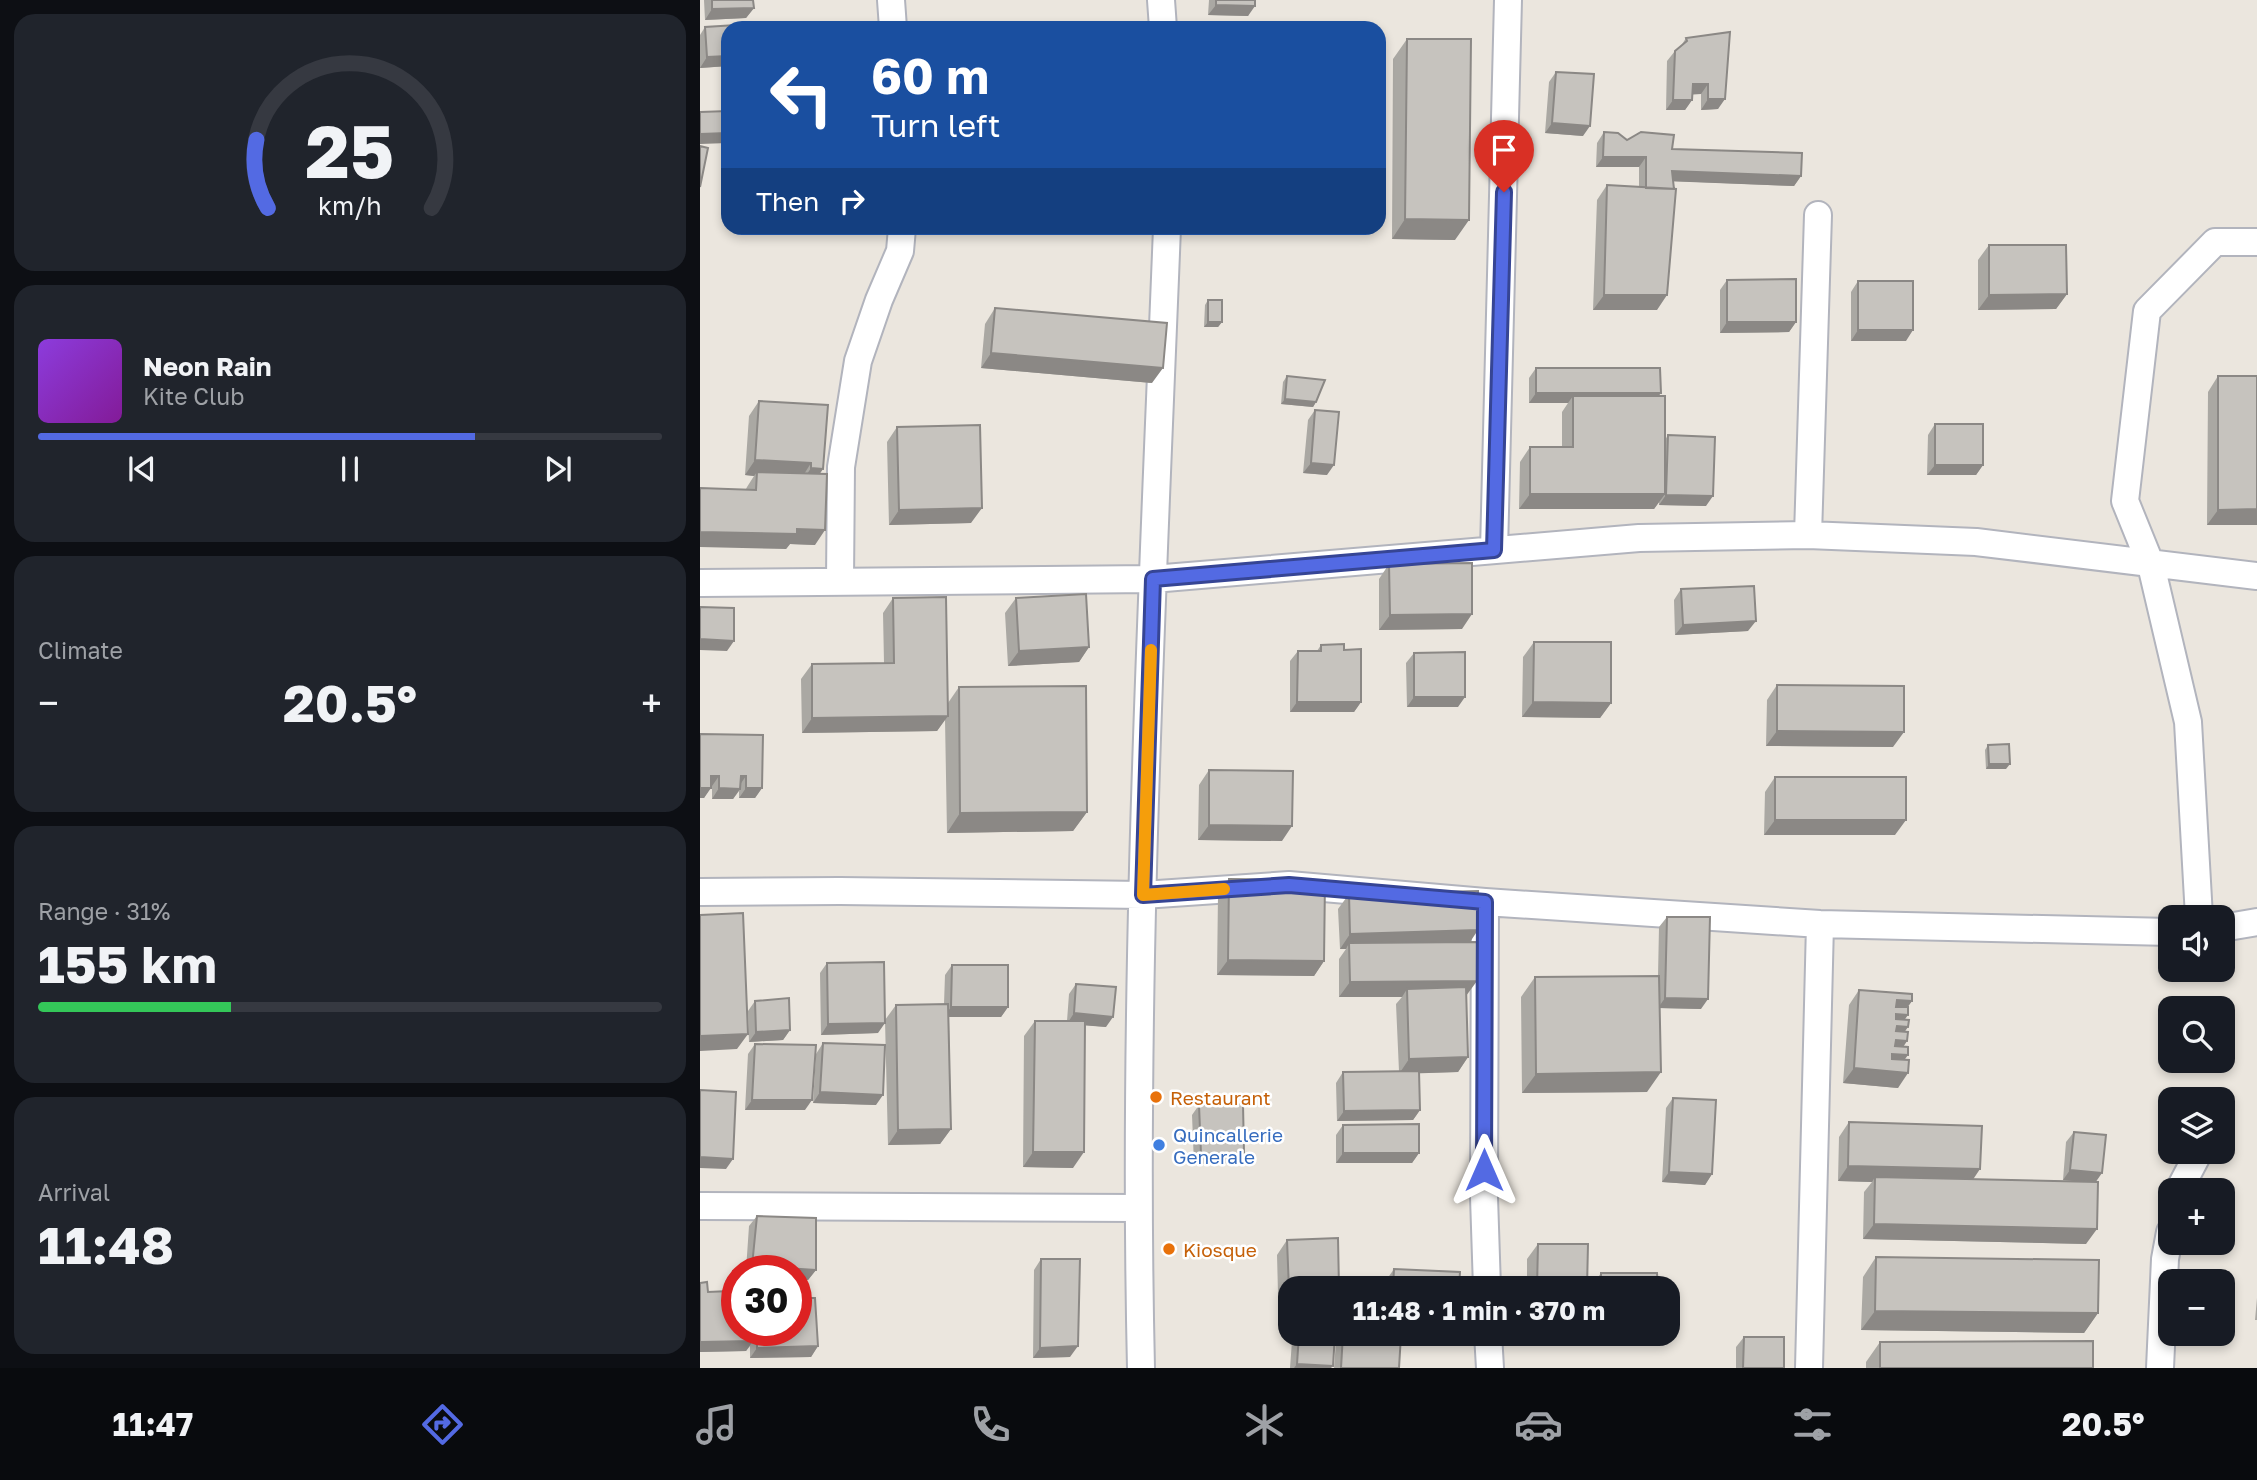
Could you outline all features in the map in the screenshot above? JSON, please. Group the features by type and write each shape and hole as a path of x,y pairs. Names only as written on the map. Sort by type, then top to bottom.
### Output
{"street":[{"path":"891,0 892,21"},
{"path":"1161,0 1162,21"},
{"path":"1494,550 1508,0"},
{"path":"1808,535 1818,215"},
{"path":"840,582 841,467 858,361 879,300 900,251 901,235"},
{"path":"1141,1368 1137,1208 1143,895 1167,235"},
{"path":"2198,905 2188,722 2151,565 2125,501 2147,311 2215,243 2257,242"},
{"path":"700,583 1153,579 1639,538 1808,535 1976,541 2151,565 2257,576"},
{"path":"700,892 1143,895 1289,885 1485,902 1820,924 2158,932"},
{"path":"1485,902 1484,1197 1487,1276"},
{"path":"2235,926 2257,922"},
{"path":"1809,1368 1820,924"},
{"path":"700,1206 1137,1208"},
{"path":"2161,1368 2166,1255"},
{"path":"1489,1346 1490,1368"}],"building":[{"path":"712,0 753,0 754,8 712,9"},
{"path":"1216,0 1255,0 1255,6 1216,5"},
{"path":"721,26 721,56 707,57 705,27"},
{"path":"1730,32 1725,99 1708,99 1708,84 1693,84 1692,100 1673,100 1675,51 1687,41 1686,38"},
{"path":"1407,39 1471,39 1469,220 1405,219"},
{"path":"1556,72 1594,74 1590,126 1552,123"},
{"path":"721,111 721,133 700,134 700,112"},
{"path":"1604,132 1618,133 1627,140 1641,132 1674,135 1672,149 1802,153 1801,176 1672,171 1674,189 1646,188 1646,157 1603,157"},
{"path":"700,146 708,148 700,187"},
{"path":"1607,185 1676,189 1667,295 1604,295"},
{"path":"1989,245 2066,245 2067,294 1989,295"},
{"path":"1796,279 1796,322 1727,322 1727,280"},
{"path":"1858,281 1913,281 1913,330 1858,330"},
{"path":"1208,300 1222,300 1222,322 1208,322"},
{"path":"995,308 1167,323 1163,368 991,353"},
{"path":"1536,368 1660,368 1661,393 1536,393"},
{"path":"1287,376 1325,380 1316,402 1285,399"},
{"path":"2218,376 2257,376 2257,509 2218,510"},
{"path":"1573,396 1665,396 1665,494 1530,494 1530,447 1573,447"},
{"path":"759,401 828,405 823,469 811,468 811,463 755,460"},
{"path":"1315,410 1339,412 1334,465 1311,463"},
{"path":"1935,424 1983,424 1983,465 1935,465"},
{"path":"980,425 982,508 899,510 897,427"},
{"path":"1668,435 1715,437 1713,496 1666,495"},
{"path":"757,472 827,474 825,530 797,529 797,534 700,532 700,488 756,490"},
{"path":"1472,563 1472,614 1390,615 1389,564"},
{"path":"1754,586 1756,621 1683,625 1681,589"},
{"path":"1086,594 1089,647 1019,651 1016,598"},
{"path":"946,597 948,716 812,718 812,664 894,663 893,598"},
{"path":"700,607 734,608 734,641 700,639"},
{"path":"1534,642 1611,642 1611,703 1533,702"},
{"path":"1344,644 1344,650 1361,649 1361,702 1297,702 1298,651 1321,651 1321,645"},
{"path":"1465,652 1465,697 1414,697 1414,653"},
{"path":"1777,685 1904,686 1904,732 1777,731"},
{"path":"1086,686 1087,812 960,813 959,687"},
{"path":"700,734 763,735 762,788 746,788 746,776 741,776 740,789 719,788 719,776 711,776 711,788 700,788"},
{"path":"2009,744 2010,764 1989,764 1988,745"},
{"path":"1209,770 1293,771 1292,826 1209,825"},
{"path":"1775,777 1906,777 1906,820 1775,820"},
{"path":"1229,879 1325,880 1324,961 1228,960"},
{"path":"1478,891 1478,930 1350,934 1349,894"},
{"path":"743,913 748,1034 700,1036 700,915"},
{"path":"1667,917 1710,917 1708,999 1665,998"},
{"path":"1477,942 1477,981 1350,982 1349,943"},
{"path":"884,962 885,1023 828,1024 827,963"},
{"path":"952,965 1008,965 1008,1007 951,1007"},
{"path":"1659,976 1661,1072 1536,1074 1535,977"},
{"path":"1076,984 1116,987 1113,1017 1074,1013"},
{"path":"1466,987 1468,1057 1409,1059 1407,989"},
{"path":"1859,990 1912,994 1912,1001 1897,1000 1896,1007 1908,1007 1908,1015 1896,1014 1896,1019 1909,1020 1908,1027 1897,1026 1896,1031 1908,1032 1907,1041 1896,1040 1895,1046 1908,1047 1908,1055 1892,1054 1892,1059 1909,1060 1908,1073 1854,1068"},
{"path":"789,998 790,1030 756,1032 755,1001"},
{"path":"948,1004 951,1129 898,1130 896,1005"},
{"path":"1035,1021 1085,1021 1084,1152 1033,1152"},
{"path":"823,1043 885,1045 883,1095 820,1092"},
{"path":"755,1044 816,1045 812,1100 752,1100"},
{"path":"1419,1071 1420,1110 1344,1111 1343,1072"},
{"path":"700,1090 736,1092 733,1159 700,1157"},
{"path":"1673,1098 1716,1100 1712,1174 1669,1172"},
{"path":"1243,1104 1244,1153 1201,1154 1199,1105"},
{"path":"1849,1122 1982,1126 1980,1169 1848,1166"},
{"path":"1419,1124 1419,1153 1343,1153 1343,1125"},
{"path":"2074,1132 2106,1135 2102,1173 2070,1170"},
{"path":"1875,1177 2098,1182 2097,1229 1874,1224"},
{"path":"757,1216 816,1218 816,1270 812,1270 812,1255 753,1255"},
{"path":"1338,1238 1339,1276 1288,1276 1287,1240"},
{"path":"1538,1244 1588,1244 1587,1276 1537,1276"},
{"path":"1876,1257 2099,1260 2098,1313 1875,1311"},
{"path":"1041,1259 1080,1259 1078,1346 1040,1348"},
{"path":"1394,1269 1460,1272 1460,1276 1394,1276"},
{"path":"1601,1273 1657,1273 1657,1276 1601,1276"},
{"path":"707,1282 708,1292 721,1291 721,1342 700,1342 700,1283"},
{"path":"812,1298 815,1298 818,1346 757,1348 812,1346"},
{"path":"1744,1337 1784,1337 1784,1368 1743,1368"},
{"path":"2093,1341 2093,1368 1880,1368 1880,1342"},
{"path":"1298,1346 1334,1346 1333,1366 1297,1364"},
{"path":"1342,1346 1400,1346 1399,1368 1341,1368"}],"slow traffic":[{"path":"1151,650 1143,895 1224,889"}],"place":[{"name":"Restaurant","path":"1156,1097"},
{"name":"Quincallerie Generale","path":"1159,1145"},
{"name":"Kiosque","path":"1169,1249"}],"route":[{"path":"1484,1170 1485,902 1289,885 1143,895 1153,579 1494,550 1504,192"}]}
